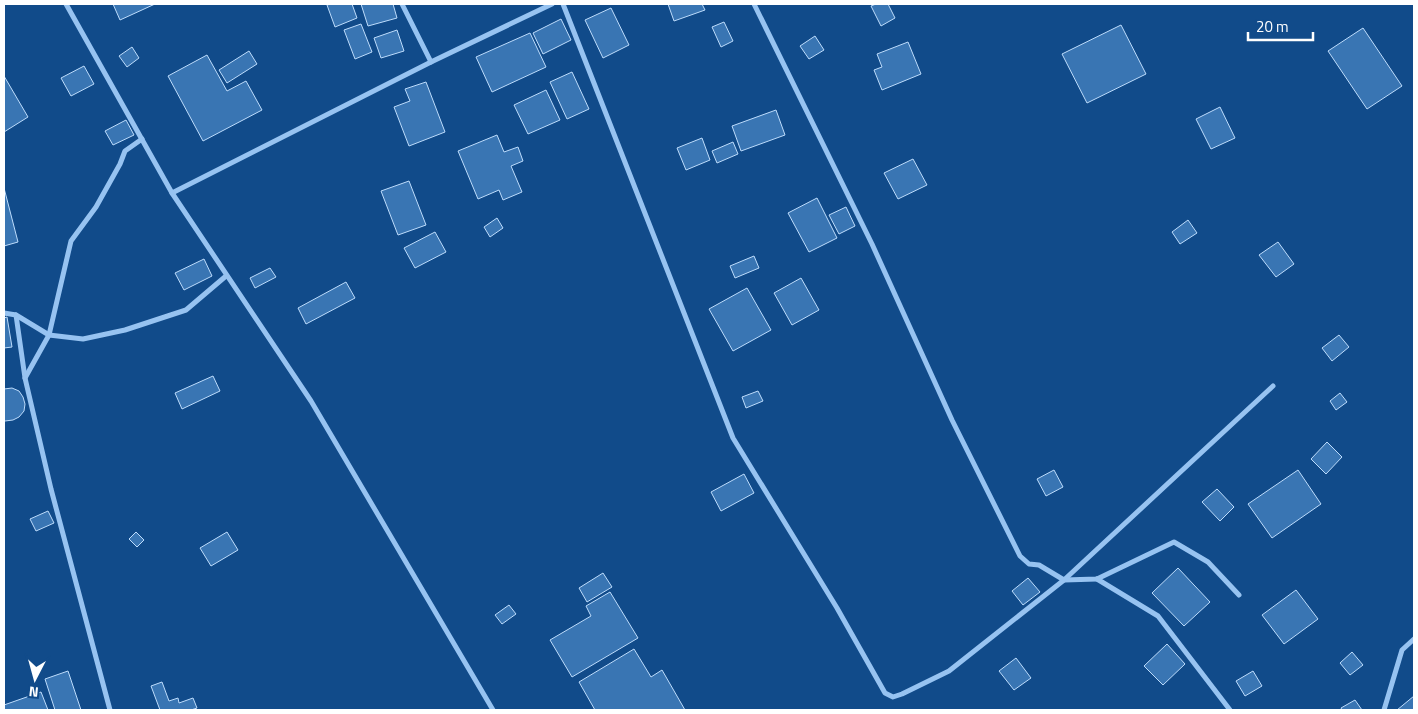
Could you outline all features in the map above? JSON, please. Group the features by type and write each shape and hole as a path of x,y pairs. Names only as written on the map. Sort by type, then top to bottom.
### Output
{"street":[{"path":"66,4 172,193 311,401 493,710"},
{"path":"402,4 431,62"},
{"path":"172,193 431,62 552,4"},
{"path":"563,4 733,438 837,608 885,693 894,697 949,671 1064,580 1273,386"},
{"path":"754,4 872,244 952,420 1020,556 1029,564 1039,565 1064,580 1097,579 1174,542 1208,562 1238,595"},
{"path":"25,378 49,335 71,241 96,207 120,164 124,151 142,139"},
{"path":"4,313 16,315 49,335 84,339 156,321 186,310 226,276"},
{"path":"16,315 25,378 51,488 110,710"},
{"path":"1097,579 1158,616 1230,710"},
{"path":"1384,710 1402,650 1414,639"}],"building":[{"path":"113,4 155,4 120,20"},
{"path":"352,4 357,18 335,27 327,5"},
{"path":"361,4 393,4 397,18 368,26"},
{"path":"668,4 702,4 705,10 674,21"},
{"path":"888,4 895,18 881,26 871,6"},
{"path":"611,8 629,45 603,58 585,20"},
{"path":"561,19 571,40 543,54 533,33"},
{"path":"724,22 733,41 721,47 712,27"},
{"path":"361,24 372,52 355,59 344,30"},
{"path":"1121,25 1146,74 1087,103 1062,54"},
{"path":"1363,28 1402,86 1367,109 1328,51"},
{"path":"397,30 404,51 381,58 374,38"},
{"path":"530,33 546,67 492,92 476,57"},
{"path":"815,36 824,50 809,59 800,46"},
{"path":"908,42 921,74 882,90 874,70 882,67 877,54"},
{"path":"132,47 139,58 127,67 119,56"},
{"path":"249,51 257,64 227,83 219,70"},
{"path":"207,55 227,91 246,81 262,110 203,141 168,76"},
{"path":"84,66 94,84 71,96 61,78"},
{"path":"572,72 589,109 567,119 550,82"},
{"path":"4,76 28,117 4,132"},
{"path":"426,82 445,132 409,146 394,107 410,101 405,89"},
{"path":"546,90 560,120 528,134 514,105"},
{"path":"1220,107 1235,138 1211,149 1196,119"},
{"path":"776,110 785,135 741,151 732,126"},
{"path":"126,120 134,135 113,145 105,131"},
{"path":"497,135 504,152 518,147 523,161 511,166 522,192 503,200 499,190 478,199 458,151"},
{"path":"702,138 710,160 686,170 677,148"},
{"path":"733,142 738,154 717,163 712,151"},
{"path":"913,159 927,185 898,199 884,173"},
{"path":"409,181 426,225 398,235 381,191"},
{"path":"4,188 18,242 4,246"},
{"path":"817,198 837,238 809,252 788,213"},
{"path":"846,207 855,226 839,234 829,215"},
{"path":"497,218 503,228 490,237 484,227"},
{"path":"1188,220 1197,233 1180,244 1172,232"},
{"path":"435,232 446,252 415,268 404,248"},
{"path":"1278,242 1294,264 1276,277 1259,255"},
{"path":"754,256 759,268 735,278 730,266"},
{"path":"204,259 212,276 184,290 175,273"},
{"path":"270,268 276,277 255,288 250,278"},
{"path":"801,278 819,310 792,325 774,293"},
{"path":"346,282 355,298 306,324 298,308"},
{"path":"747,288 771,330 733,351 709,309"},
{"path":"7,317 12,347 4,348 4,318"},
{"path":"1339,335 1349,347 1332,361 1322,348"},
{"path":"213,376 220,391 182,409 175,393"},
{"path":"12,388 19,391 23,397 24,411 19,417 5,421 4,389"},
{"path":"758,391 763,401 746,408 742,397"},
{"path":"1340,393 1347,402 1336,410 1330,401"},
{"path":"1327,442 1342,457 1326,474 1311,459"},
{"path":"1054,470 1063,487 1046,496 1037,479"},
{"path":"1298,470 1321,504 1272,538 1248,504"},
{"path":"744,474 754,493 721,511 711,492"},
{"path":"1217,489 1234,507 1220,521 1202,502"},
{"path":"48,511 54,523 36,531 30,519"},
{"path":"136,532 144,540 137,547 129,539"},
{"path":"227,532 238,550 211,566 200,548"},
{"path":"1178,568 1210,602 1184,626 1152,593"},
{"path":"603,573 612,587 587,602 579,588"},
{"path":"1028,578 1040,592 1023,605 1012,591"},
{"path":"1296,590 1318,619 1284,644 1262,615"},
{"path":"610,592 638,638 572,677 550,640 591,616 586,606"},
{"path":"509,605 516,614 502,624 495,615"},
{"path":"1167,644 1185,664 1163,685 1144,666"},
{"path":"634,649 651,677 662,670 685,710 595,710 579,682"},
{"path":"1352,652 1363,665 1350,675 1340,663"},
{"path":"1016,658 1031,678 1014,690 999,671"},
{"path":"68,671 81,710 55,710 45,679"},
{"path":"1253,671 1262,686 1245,696 1236,681"},
{"path":"162,682 169,701 178,698 179,703 193,698 197,708 191,710 160,710 151,686"},
{"path":"41,692 48,710 4,710 4,705"},
{"path":"1414,696 1414,710 1397,710"},
{"path":"1355,700 1362,710 1342,710 1341,708"}]}
